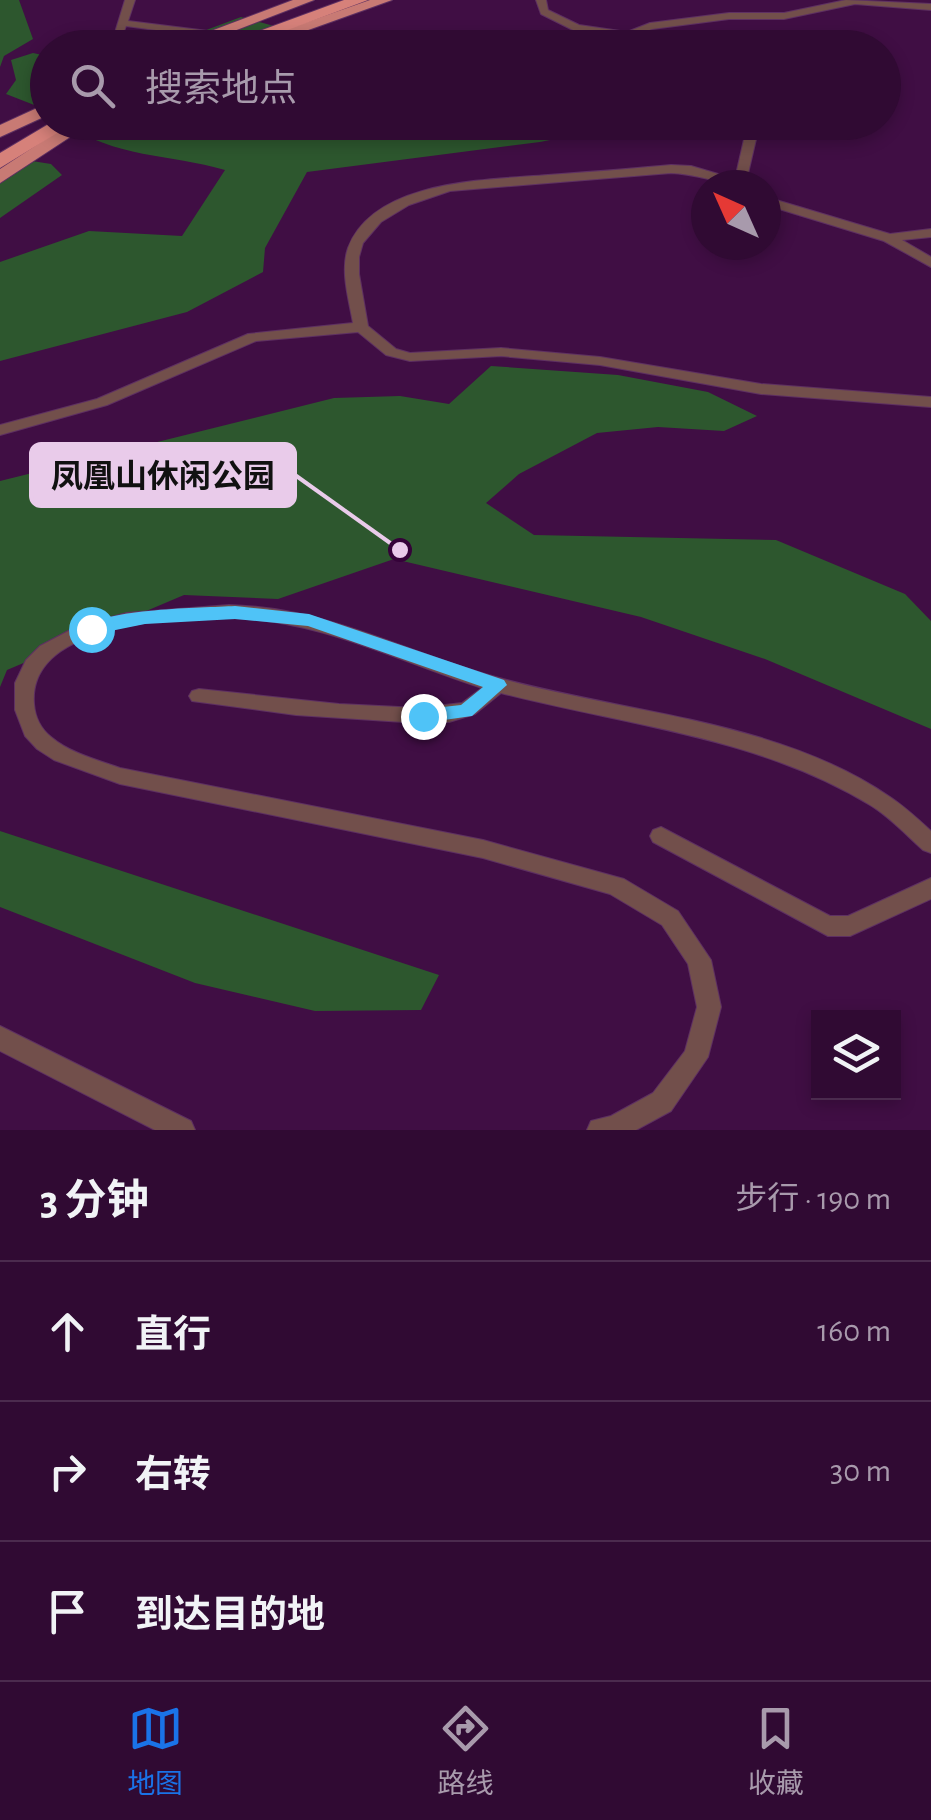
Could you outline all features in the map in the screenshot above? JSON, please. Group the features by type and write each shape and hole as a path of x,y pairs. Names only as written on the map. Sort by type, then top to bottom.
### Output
{"highway":[{"path":"239,30 307,0"},
{"path":"248,30 338,0"},
{"path":"255,30 360,0"},
{"path":"295,30 385,0"},
{"path":"0,132 30,117"},
{"path":"0,148 30,131"},
{"path":"0,162 36,140"},
{"path":"0,177 58,140"}],"street":[{"path":"120,30 130,0"},
{"path":"540,0 544,12 577,28 592,30"},
{"path":"640,30 729,16 784,16 855,1 931,7"},
{"path":"122,23 152,30"},
{"path":"745,170 750,140"},
{"path":"691,172 672,168 472,185 417,197 363,232 352,256 361,327 391,352 410,357 501,352 600,362 761,390 931,402"},
{"path":"781,206 888,238 931,263"},
{"path":"888,238 931,233"},
{"path":"0,430 102,402 253,337 361,327"},
{"path":"600,1130 614,1128 662,1102 696,1058 709,1007 700,960 670,918 616,886 483,848 120,776 74,761 43,742 26,723 22,694 30,669 70,637 145,618 235,612 309,620 498,685 709,730 804,763 880,801 931,844"},
{"path":"199,696 423,716 466,711 498,685"},
{"path":"662,836 828,926 850,926 931,888"},
{"path":"0,1038 182,1130"}],"green space":[{"path":"0,0 19,0 30,41 4,56 0,67"},
{"path":"241,17 288,30 206,30"},
{"path":"30,54 30,103 6,94 16,80 11,60"},
{"path":"97,140 550,140 307,172 265,248 263,272 187,312 0,361 0,262 89,231 182,236 225,170"},
{"path":"0,156 51,164 62,175 0,218"},
{"path":"491,366 618,375 708,392 757,416 724,431 658,427 597,433 519,474 486,503 534,535 776,540 905,594 931,621 931,729 765,659 641,617 394,559 278,599 184,595 7,670 0,687 0,481 334,398 400,396 449,404"},
{"path":"0,831 439,975 421,1010 315,1011 195,983 0,907"}],"place":[{"name":"凤凰山休闲公园","path":"400,550"}],"route":[{"path":"91,629 145,618 235,612 309,620 498,685 466,711 423,716"}]}
